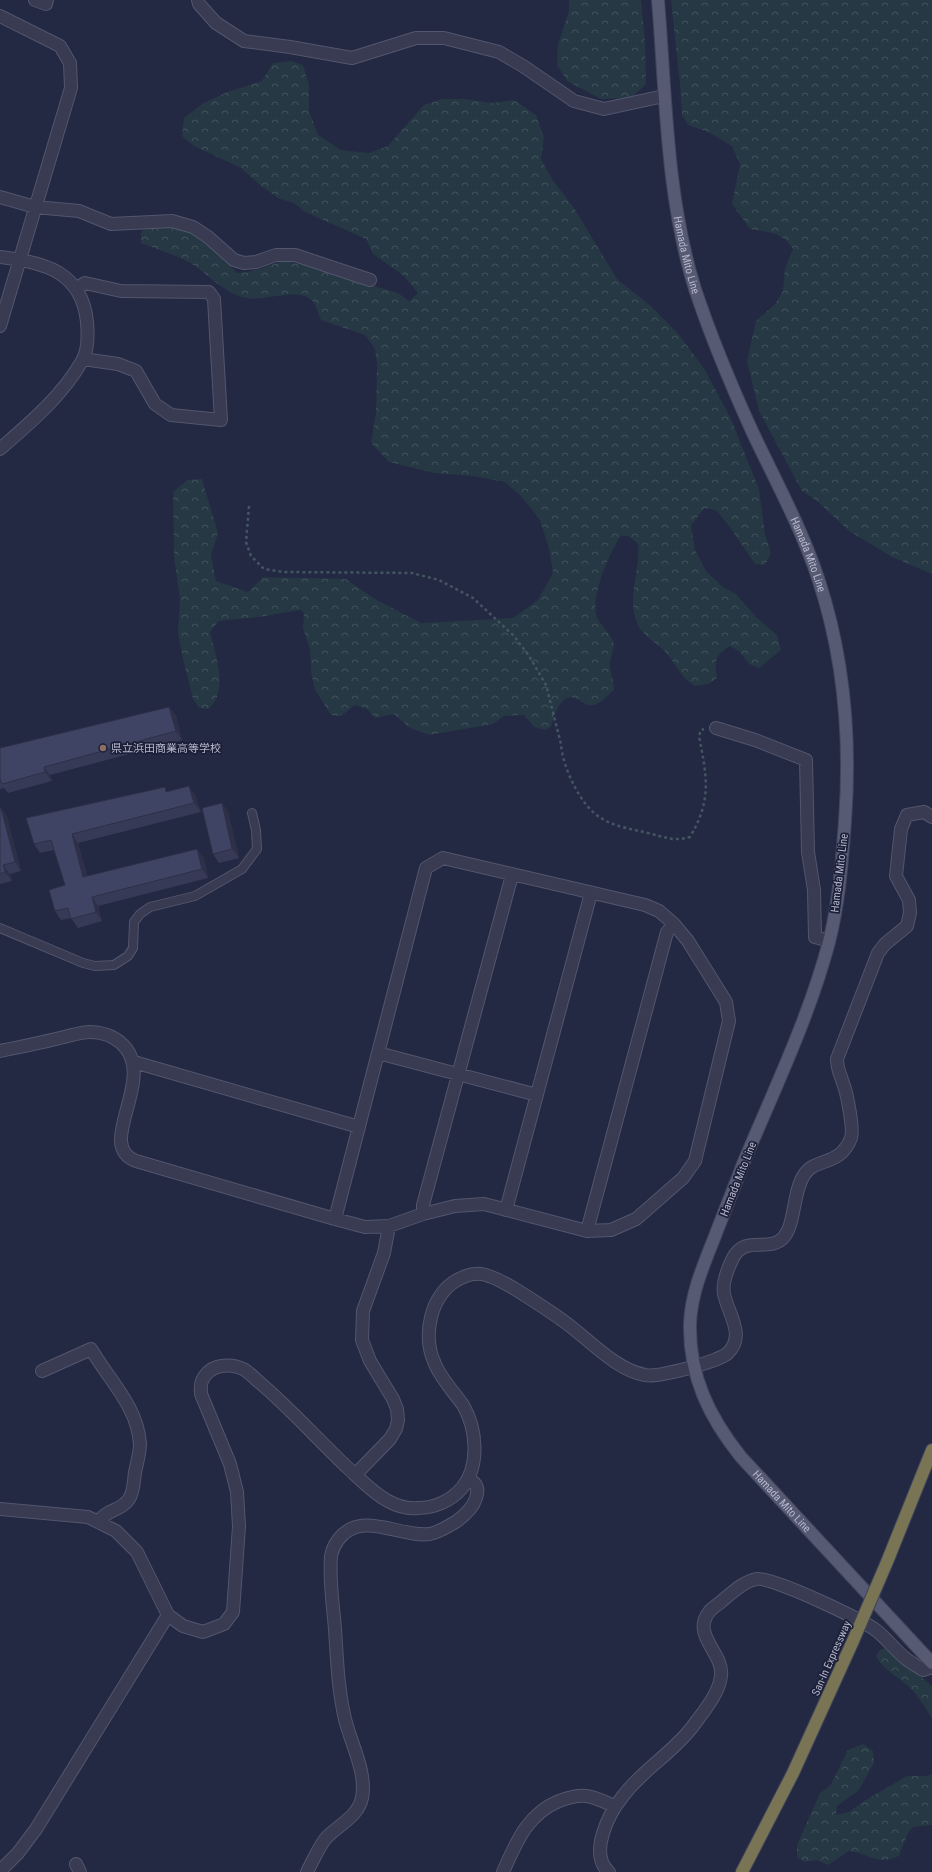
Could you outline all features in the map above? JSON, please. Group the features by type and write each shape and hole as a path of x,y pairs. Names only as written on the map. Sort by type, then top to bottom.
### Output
{"highway":[{"name":"San-In Expressway","path":"742,1872 793,1773 853,1641 887,1562 932,1450"}],"main road":[{"name":"Hamada Mito Line","path":"658,0 664,96 674,190 684,248 709,330 745,414 815,568 827,607 836,649 845,704 847,746 847,786 836,906 829,941 810,1003 701,1270 690,1319 693,1366 708,1408 717,1424 741,1457 932,1663"}],"street":[{"path":"35,0 46,4 47,0"},
{"path":"198,0 199,4 216,23 244,41 290,47 352,58 416,38 444,38 499,52 523,66 574,101 581,103 604,109 664,96"},
{"path":"0,16 60,46 70,63 71,88 0,326"},
{"path":"0,197 35,207 78,211 111,224 172,221 193,227 208,237 234,260 256,262 276,255 295,255 370,280"},
{"path":"0,257 20,259 43,264 62,275 77,288 86,312 88,332 83,359 68,383 41,413 0,449"},
{"path":"77,288 86,283 121,291 209,292 214,299 221,420 171,415 155,404 136,371 118,364 83,359"},
{"path":"716,728 755,740 806,760 808,852 814,890 815,937 829,941"},
{"path":"0,1509 88,1517 116,1531 137,1552 168,1615 183,1626 203,1632 224,1624 233,1612 239,1526 237,1492 230,1464 201,1394 202,1381 213,1369 226,1364 243,1369 268,1389 355,1475 379,1496 402,1507 416,1509 430,1507 453,1497 468,1479 474,1461 471,1424 465,1409 435,1364 430,1344 430,1318 439,1297 456,1281 476,1273 501,1281 564,1320 620,1365 646,1376 675,1373 724,1357 732,1349 736,1336 734,1324 724,1293 724,1282 734,1255 743,1247 752,1244 773,1244 784,1238 790,1226 795,1194 802,1176 807,1170 838,1157 848,1144 853,1134 843,1082 836,1070 837,1059 878,953 885,944 908,926 910,913 909,900 896,876 901,829 907,815 924,812 932,817"},
{"path":"0,1051 88,1032 96,1032 118,1040 128,1049 134,1062 133,1088 120,1141 122,1151 129,1158 335,1219 365,1227 388,1226 423,1214 455,1206 484,1204 587,1232 611,1230 636,1219 683,1178 695,1160 729,1021 726,1002 719,988 688,941 674,924 659,911 645,905 443,858 426,868 335,1219"},
{"path":"423,1214 423,1205 457,1074 512,875"},
{"path":"506,1210 591,893"},
{"path":"587,1232 667,932 674,924"},
{"path":"378,1053 537,1095"},
{"path":"134,1062 358,1127"},
{"path":"355,1475 390,1439 396,1429 398,1420 397,1409 393,1399 370,1361 362,1340 363,1311 384,1253 388,1226"},
{"path":"42,1371 91,1349 98,1362 117,1386 136,1422 140,1445 130,1498 121,1507 104,1514 98,1522"},
{"path":"307,1872 326,1838 335,1829 348,1820 356,1810 361,1800 362,1791 360,1770 343,1710 331,1573 334,1547 343,1534 358,1526 375,1525 419,1534 430,1534 445,1528 460,1519 473,1506 476,1500 477,1486 475,1482 468,1479"},
{"path":"609,1872 601,1860 601,1839 616,1806 637,1780 682,1742 707,1706 721,1676 717,1660 703,1628 705,1619 710,1611 736,1589 757,1579 769,1580 803,1594 876,1630 905,1658 923,1670 932,1667"},
{"path":"0,1871 18,1853 36,1829 168,1615"},
{"path":"503,1872 520,1835 531,1820 542,1810 560,1801 577,1796 587,1796 616,1806"}],"lane":[{"path":"0,928 83,963 94,966 114,965 128,956 133,948 134,922 140,914 150,907 196,896 242,869 257,849 256,830 252,813"}],"path":[{"path":"249,506 246,542 252,556 264,570 292,572 412,573 440,580 473,598 514,636 529,656 546,685 561,744 561,754 571,778 588,806 600,818 619,826 678,840 690,837 699,822 706,802 707,774 699,736 701,730 716,728"}],"green space":[{"path":"569,0 641,0 645,43 646,84 631,98 601,99 567,81 557,65 558,44 569,11"},
{"path":"671,0 932,0 932,574 892,557 849,531 817,501 802,491 759,411 747,361 756,321 775,304 783,291 785,268 793,249 789,243 779,236 769,232 750,229 732,204 740,164 732,146 708,132 688,125 682,115"},
{"path":"291,61 303,65 309,85 309,111 318,135 341,150 369,153 388,146 424,105 442,99 464,99 493,103 514,100 536,115 544,137 541,159 552,179 574,208 617,279 651,306 680,336 705,370 731,419 759,489 765,534 771,553 765,565 755,564 716,510 704,508 691,526 695,550 706,571 723,587 736,594 756,617 777,635 781,650 759,668 749,664 739,651 730,646 721,652 717,659 717,678 709,684 695,686 690,683 664,651 640,629 635,618 633,608 638,544 629,536 621,536 607,562 599,584 595,605 597,617 610,636 614,645 610,669 614,690 602,701 594,705 587,705 571,697 566,699 559,706 551,727 545,730 534,727 524,715 504,716 493,724 429,735 410,728 394,714 375,718 367,709 355,705 341,716 331,715 315,690 311,672 310,649 303,628 304,613 300,610 259,617 219,621 210,632 219,672 220,683 218,693 215,701 208,709 199,708 193,699 178,634 180,599 174,557 173,492 187,480 202,479 218,533 211,555 216,581 248,592 263,577 346,579 375,599 421,623 513,618 538,600 553,573 549,548 540,520 521,496 505,482 472,476 434,473 389,462 371,443 376,412 377,364 375,349 365,335 321,320 314,303 301,295 283,295 255,299 239,296 225,289 192,264 174,255 141,243 141,233 146,226 162,223 194,233 209,244 237,273 248,272 284,261 308,266 398,293 409,301 418,293 404,276 373,254 366,239 305,212 294,203 278,198 260,185 241,168 194,146 182,136 184,118 202,104 227,92 262,81 273,63"},
{"path":"885,1648 932,1686 932,1719 912,1690 886,1669 879,1661 876,1656 880,1650"},
{"path":"863,1744 873,1751 874,1763 859,1790 837,1806 836,1815 849,1812 864,1801 907,1776 927,1776 932,1774 932,1825 913,1827 908,1833 899,1856 891,1859 879,1860 857,1852 849,1851 828,1865 816,1860 805,1862 797,1857 797,1845 820,1793 830,1786 848,1750"}],"building":[{"path":"169,707 176,731 44,767 45,772 2,784 0,779 0,748"},
{"path":"189,786 194,803 72,834 83,877 197,849 202,869 92,897 96,912 71,919 68,908 55,911 49,890 65,885 51,840 34,844 26,818 165,787 166,792"},
{"path":"222,803 232,849 213,854 202,808"},
{"path":"0,808 15,862 3,865 5,872 0,874"}],"place":[{"name":"県立浜田商業高等学校","path":"103,748"}]}
